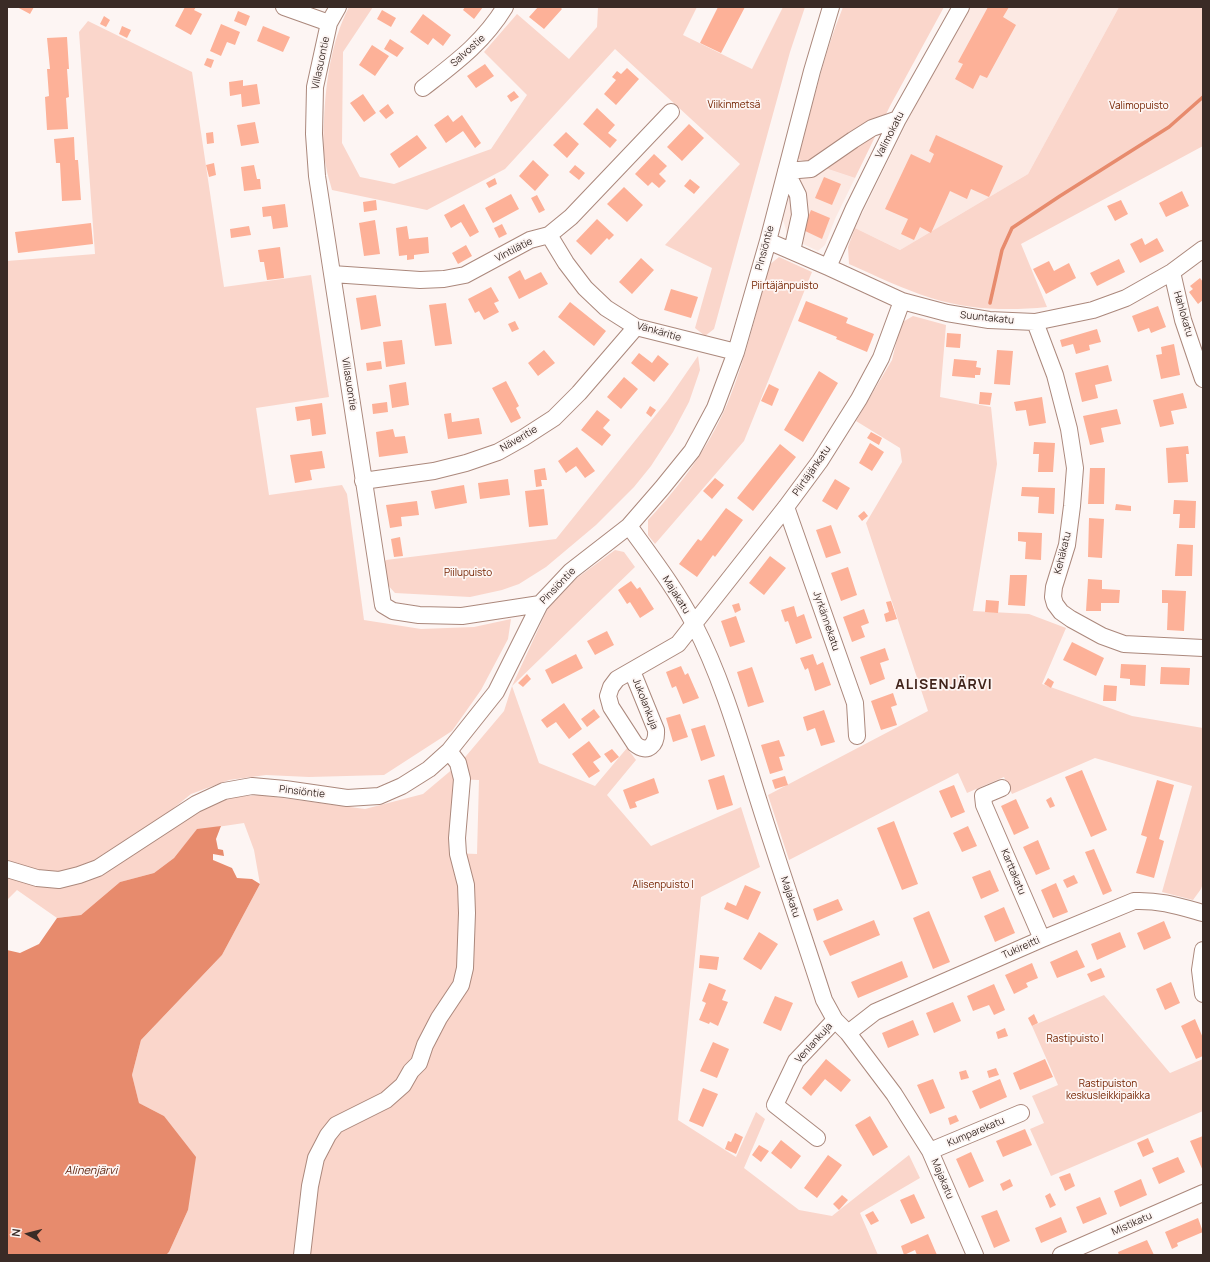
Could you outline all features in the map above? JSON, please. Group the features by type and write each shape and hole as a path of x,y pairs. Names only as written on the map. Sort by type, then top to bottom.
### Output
{"street":[{"path":"284,7 329,23"},
{"name":"Villasuontie","path":"338,7 329,23 315,87 314,134 317,176 383,605 393,611 419,615 462,616 540,604"},
{"name":"Salvostie","path":"423,88 467,54 486,35 506,7"},
{"name":"Pinsiöntie","path":"7,868 37,878 59,880 79,875 98,868 196,804 224,791 252,786 347,798 379,796 402,786 429,769 449,750 496,692 540,604 571,571 629,526 692,451 715,408 736,352 768,242 812,70 830,7"},
{"name":"Valimokatu","path":"828,267 854,208 898,119 961,7"},
{"name":"Vintilätie","path":"332,274 420,280 444,279 465,275 530,240 549,235 571,217 671,112"},
{"path":"792,251 800,215 798,195 786,171 811,169 872,128 898,119"},
{"name":"Vänkäritie","path":"549,235 566,263 585,288 606,308 636,327 736,352"},
{"name":"Suuntakatu","path":"768,242 792,251 902,301 947,313 989,320 1035,322 1093,310 1126,298 1172,272 1203,249"},
{"name":"Hahlokatu","path":"1172,272 1184,320 1203,379"},
{"name":"Piirtäjänkatu","path":"694,624 820,462 859,399 881,358 902,301"},
{"name":"Kehäkatu","path":"1035,322 1055,375 1069,429 1075,468 1067,545 1054,587 1053,597 1055,604 1061,612 1071,619 1102,636 1124,644 1203,648"},
{"name":"Näveritie","path":"363,481 434,471 466,463 498,452 523,438 554,418 574,398 636,327"},
{"name":"Jyrkännekatu","path":"786,507 855,702 857,736"},
{"name":"Majakatu","path":"629,526 669,582 694,624 713,666 730,710 824,1000 835,1020 848,1033 894,1094 930,1151 975,1255"},
{"name":"Jukolankuja","path":"632,671 678,644 694,624"},
{"path":"302,1255 310,1186 316,1158 328,1135 336,1125 386,1100 403,1086 411,1071 419,1063 439,1018 461,985 465,968 467,913 466,885 458,854 457,838 462,779 458,763 449,750"},
{"name":"Karttakatu","path":"1002,788 983,796 984,805 1042,939"},
{"name":"Tukireitti","path":"848,1033 875,1012 1042,939 1134,901 1166,903 1203,913"},
{"path":"1203,950 1200,970 1203,994"},
{"name":"Venlankuja","path":"817,1138 775,1105 796,1061 835,1020"},
{"name":"Kumparekatu","path":"930,1151 1021,1113"},
{"name":"Mistikatu","path":"1062,1255 1203,1193"}],"shaded area":[{"path":"969,7 1119,7 1028,174 900,250 855,228 910,116"},
{"path":"798,159 855,178 835,219 825,245 818,251 788,237 783,220"}],"green space":[{"name":"Viikinmetsä","path":"349,7 373,7 343,52 342,143 360,177 394,184 491,149 527,95 484,52 517,14 569,59 597,27 598,7 697,7 683,35 752,69 783,7 805,7 790,52 714,329 705,336 695,328 712,268 665,245 740,164 615,49 505,169 427,210 332,190 326,169 323,137 326,91 330,62 338,34"},
{"path":"843,7 944,7 890,106 855,178 798,159 824,63"},
{"name":"Valimopuisto","path":"1119,7 1203,7 1203,146 1021,244 1047,307 1003,309 974,307 945,302 910,291 849,264 848,247 855,228 900,250 1028,174"},
{"path":"88,21 192,72 224,287 311,275 329,397 256,408 269,495 342,485 347,494 364,620 421,629 474,627 511,619 508,639 481,690 452,731 384,775 309,777 266,775 229,780 191,794 158,821 89,865 66,872 50,874 7,863 7,261 95,254 79,32"},
{"name":"Piirtäjänpuisto","path":"779,257 812,272 744,441 655,544 648,535 648,520 673,492 695,462 723,414 742,364 769,265"},
{"path":"913,316 946,325 940,397 991,407 997,464 973,611 1029,614 1066,628 1042,684 1132,716 1203,728 1203,883 1201,889 1193,900 1162,892 1192,786 1095,758 1012,794 1004,777 967,793 958,773 789,860 768,795 928,711 866,523 902,462 900,448 856,421 892,360 901,323"},
{"name":"Piilupuisto","path":"698,356 700,370 689,402 673,432 651,466 634,487 596,525 546,567 519,584 502,590 470,597 395,593 385,582 383,564 386,560 556,539 667,401"},
{"path":"615,550 624,552 635,567 512,686 548,608 577,578"},
{"name":"Alisenpuisto I","path":"512,686 539,763 595,786 627,748 636,760 607,795 651,846 741,807 760,867 701,897 678,1120 736,1157 756,1112 765,1119 744,1168 799,1210 832,1216 909,1155 920,1178 860,1213 878,1255 166,1255 169,1252 188,1210 164,1116 139,1103 132,1075 141,1040 222,955 260,884 254,850 244,823 197,830 174,858 154,873 120,882 81,915 57,918 17,890 7,900 7,876 50,886 66,887 93,878 198,810 233,797 260,795 365,809 423,794 461,762 504,711","holes":["453,779 479,780 477,854 451,853"]},
{"name":"Rastipuisto I","path":"1104,995 1170,1073 1203,1059 1203,1111 1051,1176 1030,1129 1044,1123 1032,1096 1058,1085 1032,1026"}],"water":[{"name":"Alinenjärvi","path":"221,826 216,839 218,849 223,850 224,856 213,854 213,860 232,868 237,878 252,879 260,884 222,955 141,1040 132,1075 139,1103 164,1116 196,1157 188,1210 169,1252 166,1255 7,1255 7,950 20,953 39,944 57,918 81,915 120,882 154,873 174,858 197,829"}],"building":[{"path":"17,7 34,7 30,14"},
{"path":"185,7 196,7 194,10 202,14 191,35 175,26"},
{"path":"465,7 483,7 474,19 463,10"},
{"path":"538,7 560,7 562,9 544,29 529,17"},
{"path":"718,7 745,7 721,53 700,43"},
{"path":"988,7 1009,7 1003,17 1016,25 987,78 980,75 973,89 955,79 963,64 958,62"},
{"path":"382,10 396,18 391,27 377,19"},
{"path":"238,11 250,16 246,26 234,21"},
{"path":"423,14 451,35 443,46 433,38 428,45 410,32"},
{"path":"104,16 110,20 106,27 100,24"},
{"path":"221,24 240,32 235,45 227,42 221,56 210,51"},
{"path":"122,26 131,30 127,38 119,34"},
{"path":"263,26 290,37 283,52 257,41"},
{"path":"67,37 69,97 66,98 68,129 47,130 45,97 49,96 47,69 50,69 47,38"},
{"path":"390,39 404,48 397,57 384,49"},
{"path":"372,45 389,56 375,76 359,65"},
{"path":"207,58 214,60 211,68 204,65"},
{"path":"485,64 494,76 476,88 467,76"},
{"path":"627,68 639,79 616,105 604,94 616,80 612,77 617,71 621,74"},
{"path":"243,80 243,86 257,84 260,104 242,107 241,94 230,96 229,82"},
{"path":"514,91 519,97 511,102 507,96"},
{"path":"363,94 376,113 364,122 350,103"},
{"path":"388,104 394,113 386,119 379,111"},
{"path":"597,108 615,125 608,133 617,140 610,148 583,124"},
{"path":"448,115 453,122 462,115 481,143 475,148 463,131 446,143 434,125"},
{"path":"255,122 259,143 241,146 237,125"},
{"path":"689,124 704,138 682,161 667,147"},
{"path":"213,132 214,143 207,144 206,133"},
{"path":"566,132 579,144 567,158 553,145"},
{"path":"417,135 427,148 399,168 390,154"},
{"path":"936,135 1003,166 989,197 971,189 967,199 950,191 931,233 920,227 914,240 901,234 908,219 885,209 911,154 930,163 934,154 929,151"},
{"path":"74,137 75,160 78,160 81,200 62,201 60,163 56,163 54,139"},
{"path":"654,154 667,166 659,174 666,181 659,188 652,182 648,186 635,174"},
{"path":"533,160 549,175 535,191 519,176"},
{"path":"214,163 216,175 209,177 206,165"},
{"path":"254,165 257,179 260,179 261,189 244,191 241,167"},
{"path":"575,165 585,173 579,180 569,172"},
{"path":"824,177 841,184 832,205 815,198"},
{"path":"495,178 497,184 489,188 486,183"},
{"path":"690,179 700,187 694,194 684,186"},
{"path":"624,187 643,205 627,222 607,204"},
{"path":"1182,191 1189,206 1166,217 1159,203"},
{"path":"511,194 519,209 493,223 485,208"},
{"path":"537,195 545,210 539,213 531,198"},
{"path":"376,200 377,210 364,212 363,202"},
{"path":"1121,200 1128,214 1115,221 1107,206"},
{"path":"285,204 288,227 273,229 271,216 263,217 262,207"},
{"path":"464,204 479,232 470,237 461,222 451,228 444,215"},
{"path":"811,210 830,218 822,239 803,230"},
{"path":"597,219 614,235 609,240 607,238 591,255 576,241"},
{"path":"375,220 380,254 364,256 359,223"},
{"path":"91,223 93,244 18,253 15,232"},
{"path":"502,224 507,234 499,238 494,228"},
{"path":"249,226 251,235 231,238 230,229"},
{"path":"407,226 409,239 428,237 429,253 414,255 414,259 407,260 407,255 399,256 396,228"},
{"path":"1142,238 1145,245 1157,238 1164,251 1140,263 1130,244"},
{"path":"466,245 472,256 458,264 452,253"},
{"path":"280,247 284,278 267,280 264,262 260,262 258,250"},
{"path":"641,258 654,270 632,294 619,282"},
{"path":"1119,259 1125,272 1097,286 1090,273"},
{"path":"1049,261 1054,271 1069,263 1076,278 1046,294 1033,269"},
{"path":"520,270 525,280 541,272 548,284 519,299 508,277"},
{"path":"1200,278 1203,282 1203,300 1198,304 1189,292 1193,289 1190,286"},
{"path":"491,287 499,301 494,303 499,312 484,320 479,311 475,313 468,299"},
{"path":"671,289 698,297 691,318 664,310"},
{"path":"376,295 381,326 361,330 356,298"},
{"path":"806,301 848,318 846,323 874,334 867,352 836,339 837,337 798,321"},
{"path":"570,302 606,331 594,346 558,317"},
{"path":"446,303 452,344 435,346 429,305"},
{"path":"1158,306 1166,327 1151,333 1149,328 1138,332 1132,316"},
{"path":"515,321 519,329 512,332 508,324"},
{"path":"1097,329 1101,342 1089,345 1090,350 1076,354 1073,344 1062,347 1060,340"},
{"path":"947,333 961,334 960,348 946,347"},
{"path":"402,340 405,364 386,367 383,342"},
{"path":"1174,344 1180,375 1161,379 1156,355 1162,354 1161,347"},
{"path":"544,350 555,363 538,376 528,363"},
{"path":"997,350 1013,351 1010,385 994,384"},
{"path":"639,353 652,363 658,355 669,364 654,382 631,363"},
{"path":"954,359 977,361 976,367 981,368 980,375 975,375 975,378 952,376"},
{"path":"381,361 382,369 367,371 366,363"},
{"path":"1108,365 1112,381 1095,385 1098,398 1082,402 1075,373"},
{"path":"819,371 838,383 803,442 784,430"},
{"path":"624,377 638,389 621,409 607,397"},
{"path":"506,381 519,406 516,408 521,418 511,423 492,388"},
{"path":"406,382 409,405 392,408 389,385"},
{"path":"769,384 779,389 772,406 761,401"},
{"path":"980,392 992,393 990,405 979,404"},
{"path":"1183,393 1187,408 1171,411 1174,424 1160,427 1153,400"},
{"path":"1042,397 1046,423 1029,426 1026,410 1016,411 1014,402"},
{"path":"387,402 388,412 373,414 372,404"},
{"path":"322,403 326,434 312,436 310,419 297,421 295,407"},
{"path":"650,406 656,410 651,417 646,413"},
{"path":"1117,409 1121,424 1101,428 1104,442 1090,445 1083,416"},
{"path":"597,410 610,420 603,428 611,435 602,446 581,430"},
{"path":"451,413 452,422 479,418 482,434 448,439 444,414"},
{"path":"393,429 395,437 405,436 408,453 379,457 376,432"},
{"path":"871,432 882,438 879,445 867,438"},
{"path":"1034,442 1055,443 1053,472 1038,472 1039,454 1033,454"},
{"path":"870,443 884,452 872,471 859,463"},
{"path":"780,444 796,457 753,511 737,498"},
{"path":"1188,446 1189,454 1186,454 1188,482 1168,483 1166,448"},
{"path":"577,447 595,471 585,478 576,466 566,473 558,461"},
{"path":"322,451 325,468 310,470 312,480 295,483 290,455"},
{"path":"545,468 547,480 541,480 542,486 536,487 534,470"},
{"path":"1090,468 1105,468 1104,504 1088,504"},
{"path":"715,478 724,485 712,499 703,491"},
{"path":"508,479 510,495 480,499 478,483"},
{"path":"835,479 850,488 837,510 822,501"},
{"path":"464,485 467,503 435,509 431,491"},
{"path":"1022,487 1055,488 1054,514 1038,513 1039,497 1021,496"},
{"path":"544,489 548,525 529,527 525,491"},
{"path":"1174,500 1196,501 1195,528 1179,528 1180,514 1173,514"},
{"path":"417,501 419,515 401,517 402,526 390,528 386,505"},
{"path":"1116,504 1131,506 1131,511 1115,510"},
{"path":"726,508 743,520 715,557 713,555 697,577 679,564 698,539 701,541"},
{"path":"864,511 868,516 862,521 858,516"},
{"path":"1089,518 1104,519 1102,558 1088,557"},
{"path":"831,525 841,553 826,558 816,530"},
{"path":"1018,532 1042,533 1041,560 1025,559 1026,542 1018,541"},
{"path":"400,537 403,556 394,557 391,539"},
{"path":"1177,544 1193,545 1192,576 1175,576"},
{"path":"770,556 786,568 764,595 749,583"},
{"path":"848,567 857,595 841,601 831,573"},
{"path":"1010,575 1027,575 1025,606 1008,605"},
{"path":"1088,579 1102,580 1102,589 1120,590 1119,603 1101,603 1101,611 1086,611"},
{"path":"631,581 637,589 640,587 654,609 640,618 630,602 627,604 618,590"},
{"path":"1162,590 1186,591 1184,631 1167,630 1168,603 1162,603"},
{"path":"986,600 999,601 998,613 985,612"},
{"path":"891,601 897,619 886,622 884,614 889,612 886,602"},
{"path":"739,603 741,610 735,613 732,605"},
{"path":"794,606 797,617 804,614 812,638 796,644 788,621 785,622 781,610"},
{"path":"864,609 869,623 861,626 865,637 852,642 843,617"},
{"path":"736,616 745,642 730,647 721,621"},
{"path":"607,631 614,645 595,655 587,641"},
{"path":"1072,642 1104,658 1096,676 1063,660"},
{"path":"885,648 889,660 880,663 885,679 870,685 860,657"},
{"path":"576,654 583,668 552,684 545,670"},
{"path":"813,654 817,665 823,662 831,685 815,691 808,668 805,670 800,658"},
{"path":"1121,664 1146,665 1145,686 1130,685 1130,679 1120,678"},
{"path":"681,666 685,675 688,673 699,698 683,704 676,686 672,688 666,672"},
{"path":"752,667 764,702 748,707 737,672"},
{"path":"1161,667 1190,668 1189,685 1160,684"},
{"path":"527,674 531,679 523,687 518,683"},
{"path":"1048,678 1054,682 1051,688 1044,684"},
{"path":"1104,685 1117,686 1116,701 1103,701"},
{"path":"893,693 897,705 891,707 897,725 881,730 871,701"},
{"path":"564,703 582,729 569,739 556,722 547,728 541,720"},
{"path":"594,709 600,717 587,727 581,719"},
{"path":"824,710 835,742 821,746 815,728 807,731 803,717"},
{"path":"680,714 688,737 673,742 666,718"},
{"path":"705,725 715,756 701,761 691,729"},
{"path":"779,740 785,756 779,757 783,770 770,774 761,745"},
{"path":"589,741 601,757 593,762 600,771 589,778 572,754"},
{"path":"612,749 619,757 611,763 604,754"},
{"path":"1082,770 1107,830 1091,837 1065,777"},
{"path":"724,775 733,805 717,810 708,780"},
{"path":"785,776 788,785 775,789 772,780"},
{"path":"654,778 659,793 635,802 637,807 630,809 623,790"},
{"path":"1157,780 1174,785 1159,839 1164,841 1154,878 1136,873 1147,837 1141,835"},
{"path":"954,785 965,812 951,818 939,791"},
{"path":"1051,797 1055,806 1050,808 1046,800"},
{"path":"1016,799 1029,828 1014,835 1001,806"},
{"path":"894,821 918,884 902,890 877,828"},
{"path":"968,826 977,846 962,852 953,833"},
{"path":"1038,840 1050,869 1036,875 1023,847"},
{"path":"1094,849 1112,891 1103,895 1085,852"},
{"path":"990,870 999,891 981,899 972,877"},
{"path":"1074,875 1078,883 1067,888 1063,880"},
{"path":"1056,883 1068,912 1053,918 1041,890"},
{"path":"745,885 761,892 748,920 724,909 727,902 736,906"},
{"path":"838,899 843,910 817,921 813,909"},
{"path":"1004,907 1015,933 995,942 984,916"},
{"path":"929,911 950,962 933,969 913,918"},
{"path":"874,920 880,935 830,956 823,941"},
{"path":"1164,921 1171,938 1144,950 1137,933"},
{"path":"759,932 778,944 761,970 743,959"},
{"path":"1120,932 1126,947 1097,960 1091,944"},
{"path":"1077,950 1085,967 1057,978 1050,962"},
{"path":"700,955 719,957 717,970 699,968"},
{"path":"902,961 908,977 858,998 851,982"},
{"path":"1032,963 1038,978 1026,983 1028,987 1014,994 1005,975"},
{"path":"1101,968 1105,977 1091,982 1087,974"},
{"path":"1171,982 1180,1003 1165,1010 1156,989"},
{"path":"709,983 726,990 722,1000 728,1002 718,1026 710,1022 709,1024 699,1020 706,1003 702,1001"},
{"path":"994,984 1005,1010 994,1015 989,1005 973,1011 967,996"},
{"path":"775,996 793,1003 781,1031 763,1023"},
{"path":"953,1002 961,1021 934,1033 926,1013"},
{"path":"1034,1014 1038,1023 1032,1026 1028,1018"},
{"path":"1195,1019 1203,1038 1203,1056 1196,1059 1181,1026"},
{"path":"913,1020 919,1035 888,1048 882,1033"},
{"path":"1005,1028 1008,1036 998,1039 996,1032"},
{"path":"713,1042 729,1049 717,1078 700,1071"},
{"path":"826,1059 851,1080 841,1092 825,1079 811,1096 802,1088"},
{"path":"1045,1059 1053,1077 1020,1090 1013,1073"},
{"path":"996,1068 999,1075 989,1078 987,1071"},
{"path":"966,1070 969,1078 961,1080 959,1072"},
{"path":"933,1079 945,1108 930,1114 917,1085"},
{"path":"1000,1079 1007,1097 980,1109 972,1091"},
{"path":"703,1088 718,1094 703,1127 689,1121"},
{"path":"956,1115 959,1121 950,1125 948,1118"},
{"path":"870,1116 888,1147 873,1156 855,1125"},
{"path":"1025,1129 1032,1145 1003,1157 996,1141"},
{"path":"735,1133 743,1137 736,1154 725,1149 728,1141 731,1142"},
{"path":"1203,1136 1203,1171 1190,1141"},
{"path":"1148,1138 1154,1152 1143,1157 1137,1143"},
{"path":"781,1140 801,1156 791,1169 771,1153"},
{"path":"759,1145 769,1151 761,1162 752,1155"},
{"path":"971,1152 984,1181 969,1188 956,1159"},
{"path":"828,1155 842,1165 817,1198 804,1188"},
{"path":"1178,1157 1185,1172 1159,1184 1152,1168"},
{"path":"1070,1173 1075,1186 1065,1191 1059,1177"},
{"path":"1010,1179 1013,1186 1003,1191 1000,1184"},
{"path":"1141,1179 1147,1195 1120,1207 1114,1191"},
{"path":"1050,1193 1056,1205 1050,1208 1045,1196"},
{"path":"914,1194 925,1218 911,1224 900,1200"},
{"path":"842,1195 848,1200 839,1210 833,1204"},
{"path":"1100,1197 1107,1214 1083,1224 1076,1207"},
{"path":"997,1210 1010,1241 994,1248 981,1216"},
{"path":"873,1211 879,1221 871,1225 865,1215"},
{"path":"1061,1217 1067,1232 1041,1243 1035,1228"},
{"path":"1198,1218 1203,1232 1177,1243 1178,1246 1172,1249 1165,1232"},
{"path":"928,1234 937,1255 917,1255 915,1250 904,1255 901,1246"},
{"path":"1147,1240 1154,1255 1119,1255 1118,1252"}],"waterway":[{"path":"990,303 1002,250 1012,228 1169,127 1203,97"}],"district":[{"name":"ALISENJÄRVI","path":"944,685"}],"park label":[{"name":"Rastipuiston keskusleikkipaikka","path":"1108,1090"}]}
